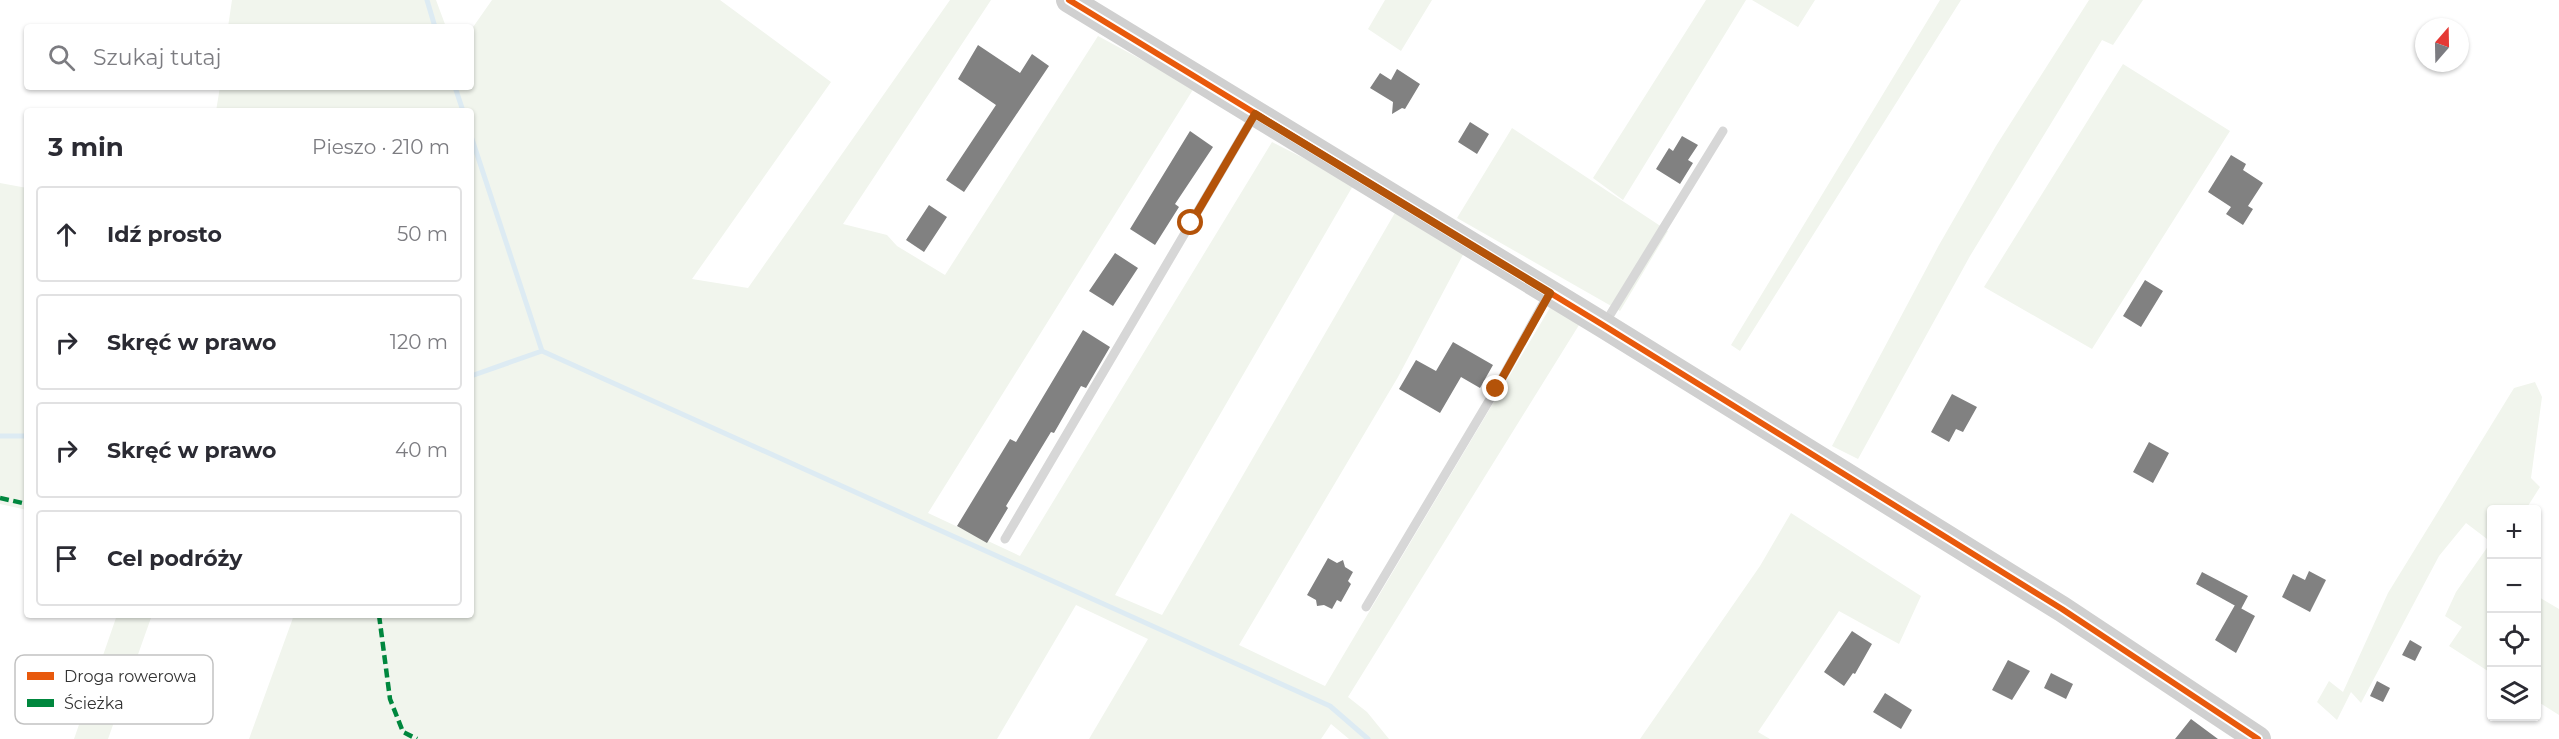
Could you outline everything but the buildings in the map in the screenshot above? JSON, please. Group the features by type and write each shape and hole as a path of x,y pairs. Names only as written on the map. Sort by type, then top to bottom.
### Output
{"street":[{"path":"1069,0 1603,325 2062,609 2258,739"}],"lane":[{"path":"1005,539 1255,114"},
{"path":"1603,325 1723,131"},
{"path":"1366,607 1496,389 1550,293"}],"shaded area":[{"path":"232,0 436,0 445,24 228,24"},
{"path":"492,0 720,0 831,82 692,279 748,288 950,0 991,0 843,224 887,235 897,246 945,275 1098,36 1194,88 928,513 1020,556 1272,142 1354,184 1115,595 1162,615 1396,211 1465,251 1398,377 1239,645 1325,686 1551,306 1579,325 1348,697 1367,712 1389,739 1349,739 1331,724 1321,739 1089,739 1148,639 1076,605 997,739 249,739 293,618 474,618 474,108 216,108 220,90 474,90 474,26"},
{"path":"1385,0 1432,0 1401,51 1368,29"},
{"path":"1706,0 1746,0 1623,200 1593,178"},
{"path":"1752,0 1815,0 1798,27"},
{"path":"1940,0 1961,0 1740,351 1731,345"},
{"path":"2089,0 2143,0 2113,45 2102,40 1970,256 1858,459 1832,446 1939,245 1996,146"},
{"path":"2123,64 2230,131 2092,349 1984,287"},
{"path":"1512,128 1668,231 1620,311 1457,218"},
{"path":"0,183 24,187 24,509 0,504"},
{"path":"2535,382 2542,397 2531,478 2540,487 2529,505 2487,505 2487,539 2466,523 2439,556 2361,703 2351,692 2337,720 2317,702 2329,681 2343,692 2388,593 2514,388"},
{"path":"1791,513 1921,596 1899,644 1839,611 1758,732 1770,739 1640,739 1760,566"},
{"path":"2487,548 2487,670 2449,646 2462,627 2445,616 2456,592"},
{"path":"2541,598 2559,609 2559,715 2541,704"},
{"path":"116,618 151,618 138,655 103,655"},
{"path":"79,724 113,724 108,739 74,739"}],"waterway":[{"path":"427,0 434,24"},
{"path":"456,90 462,108"},
{"path":"474,145 542,351"},
{"path":"474,375 542,351 1330,706 1368,739"},
{"path":"0,436 24,436"}],"marked path":[{"path":"0,498 24,503"},
{"path":"379,618 390,699 403,732 417,739"}],"cycle path":[{"path":"1069,0 1603,325 2062,609 2258,739"}],"route":[{"path":"1191,223 1255,114 1550,293 1496,389"}]}
